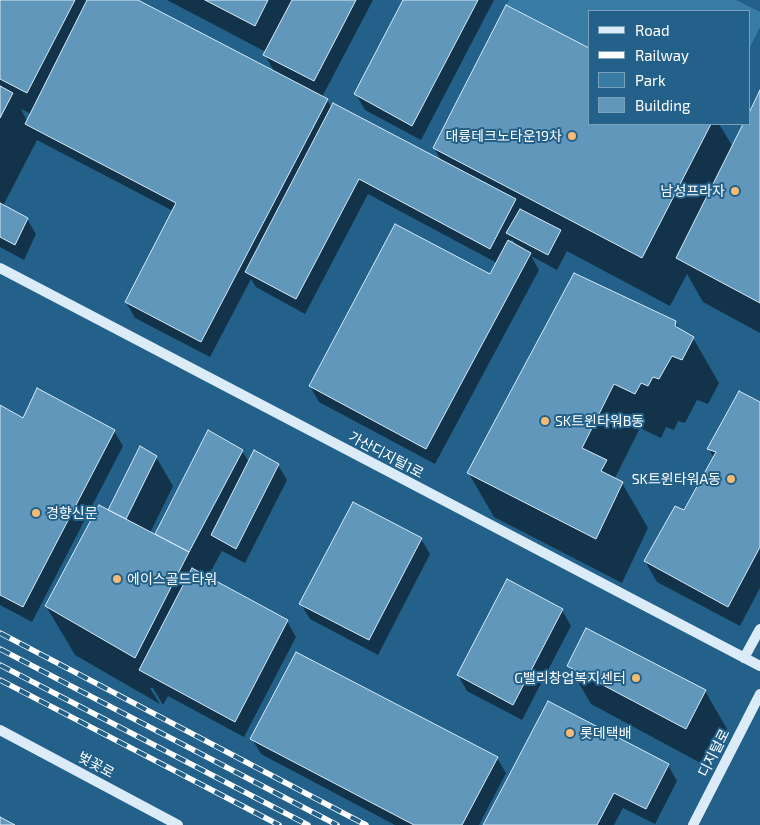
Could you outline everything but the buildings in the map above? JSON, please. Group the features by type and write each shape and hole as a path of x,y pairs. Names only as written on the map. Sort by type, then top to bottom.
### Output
{"street":[{"name":"가산디지털1로","path":"0,268 760,666"},
{"path":"744,658 760,629"},
{"name":"디지털로","path":"693,825 760,694"},
{"name":"벚꽃로","path":"0,730 178,825"}],"green space":[{"path":"509,0 736,0 760,12 760,27 750,47 750,10 588,10 588,47 506,5"}],"railway":[{"path":"0,633 366,825"},
{"path":"0,649 337,825"},
{"path":"0,665 308,825"},
{"path":"0,680 279,825"}],"place":[{"name":"대륭테크노타운19차","path":"572,136"},
{"name":"남성프라자","path":"735,191"},
{"name":"SK트윈타워B동","path":"545,421"},
{"name":"SK트윈타워A동","path":"731,479"},
{"name":"경향신문","path":"36,513"},
{"name":"에이스골드타워","path":"117,579"},
{"name":"G밸리창업복지센터","path":"636,678"},
{"name":"롯데택배","path":"570,733"}]}
